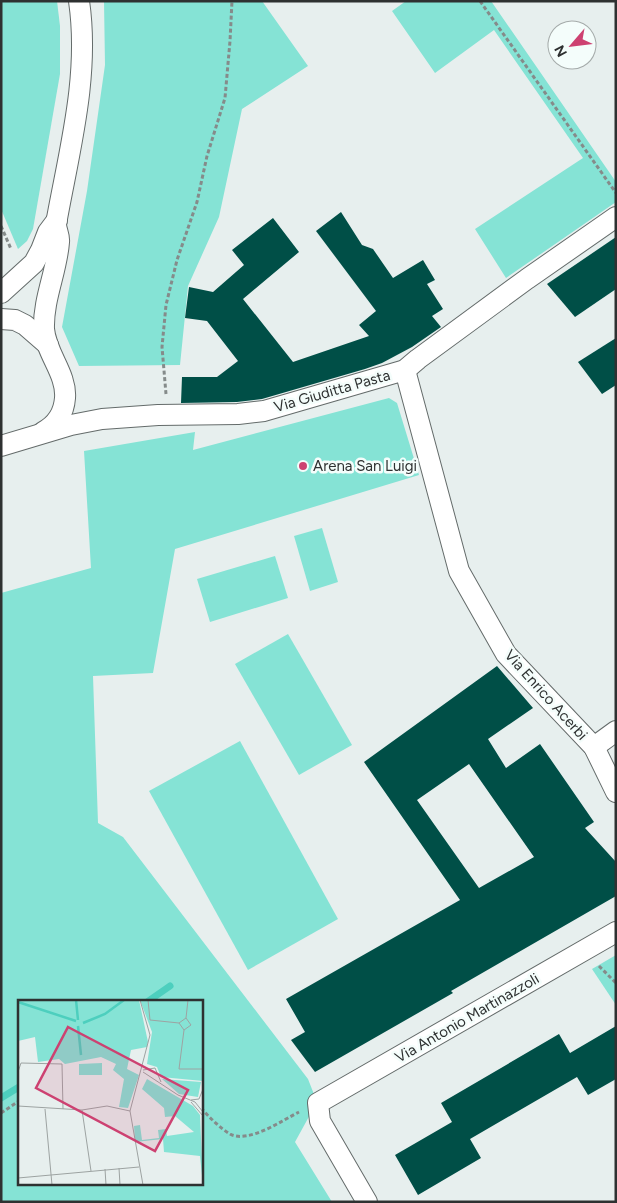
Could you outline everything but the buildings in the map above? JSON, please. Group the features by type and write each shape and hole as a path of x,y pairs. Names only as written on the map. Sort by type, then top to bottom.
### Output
{"street":[{"path":"1,432 12,437 36,435 56,422 65,401 64,384 48,345 44,331 44,320 59,246 56,220 80,85 82,38 79,1"},
{"name":"Via Giuditta Pasta","path":"1,446 71,425 102,419 158,415 238,414 264,410 405,370 519,284 616,217"},
{"path":"1,293 27,270 36,259 48,232 56,220"},
{"path":"1,319 15,320 26,324 48,345"},
{"name":"Via Enrico Acerbi","path":"405,370 460,571 506,654 594,747 616,792"},
{"path":"594,747 616,731"},
{"name":"Via Antonio Martinazzoli","path":"318,1103 616,932"},
{"path":"318,1103 320,1121 367,1202"}],"path":[{"path":"166,395 162,348 166,304 177,260 197,202 207,156 225,98 232,1"},
{"path":"480,1 616,193"},
{"path":"1,226 11,248"},
{"path":"593,960 616,984"},
{"path":"1,1113 18,1103"},
{"path":"202,1109 231,1135 242,1137 261,1132 318,1103"}],"green space":[{"path":"1,1 57,1 60,26 60,74 33,229 27,241 18,249 1,209"},
{"path":"104,1 262,1 308,66 242,109 219,217 188,286 180,365 79,366 62,327 87,191 105,65"},
{"path":"406,1 491,1 616,182 616,202 506,278 475,229 583,158 494,30 435,73 392,11"},
{"path":"389,398 397,403 419,475 175,549 153,673 93,676 98,823 123,837 308,1079 317,1102 295,1142 332,1202 1,1202 1,593 91,568 84,451 195,432 193,450"},
{"path":"322,528 338,582 310,591 294,536"},
{"path":"275,556 288,598 210,622 197,579"},
{"path":"288,634 352,745 299,775 235,664"},
{"path":"240,741 338,919 248,970 149,791"},
{"path":"616,955 616,1005 592,969"}],"waterway":[{"path":"150,1000 170,986"},
{"path":"1,1098 18,1088"}],"place":[{"name":"Arena San Luigi","path":"303,466"}]}
